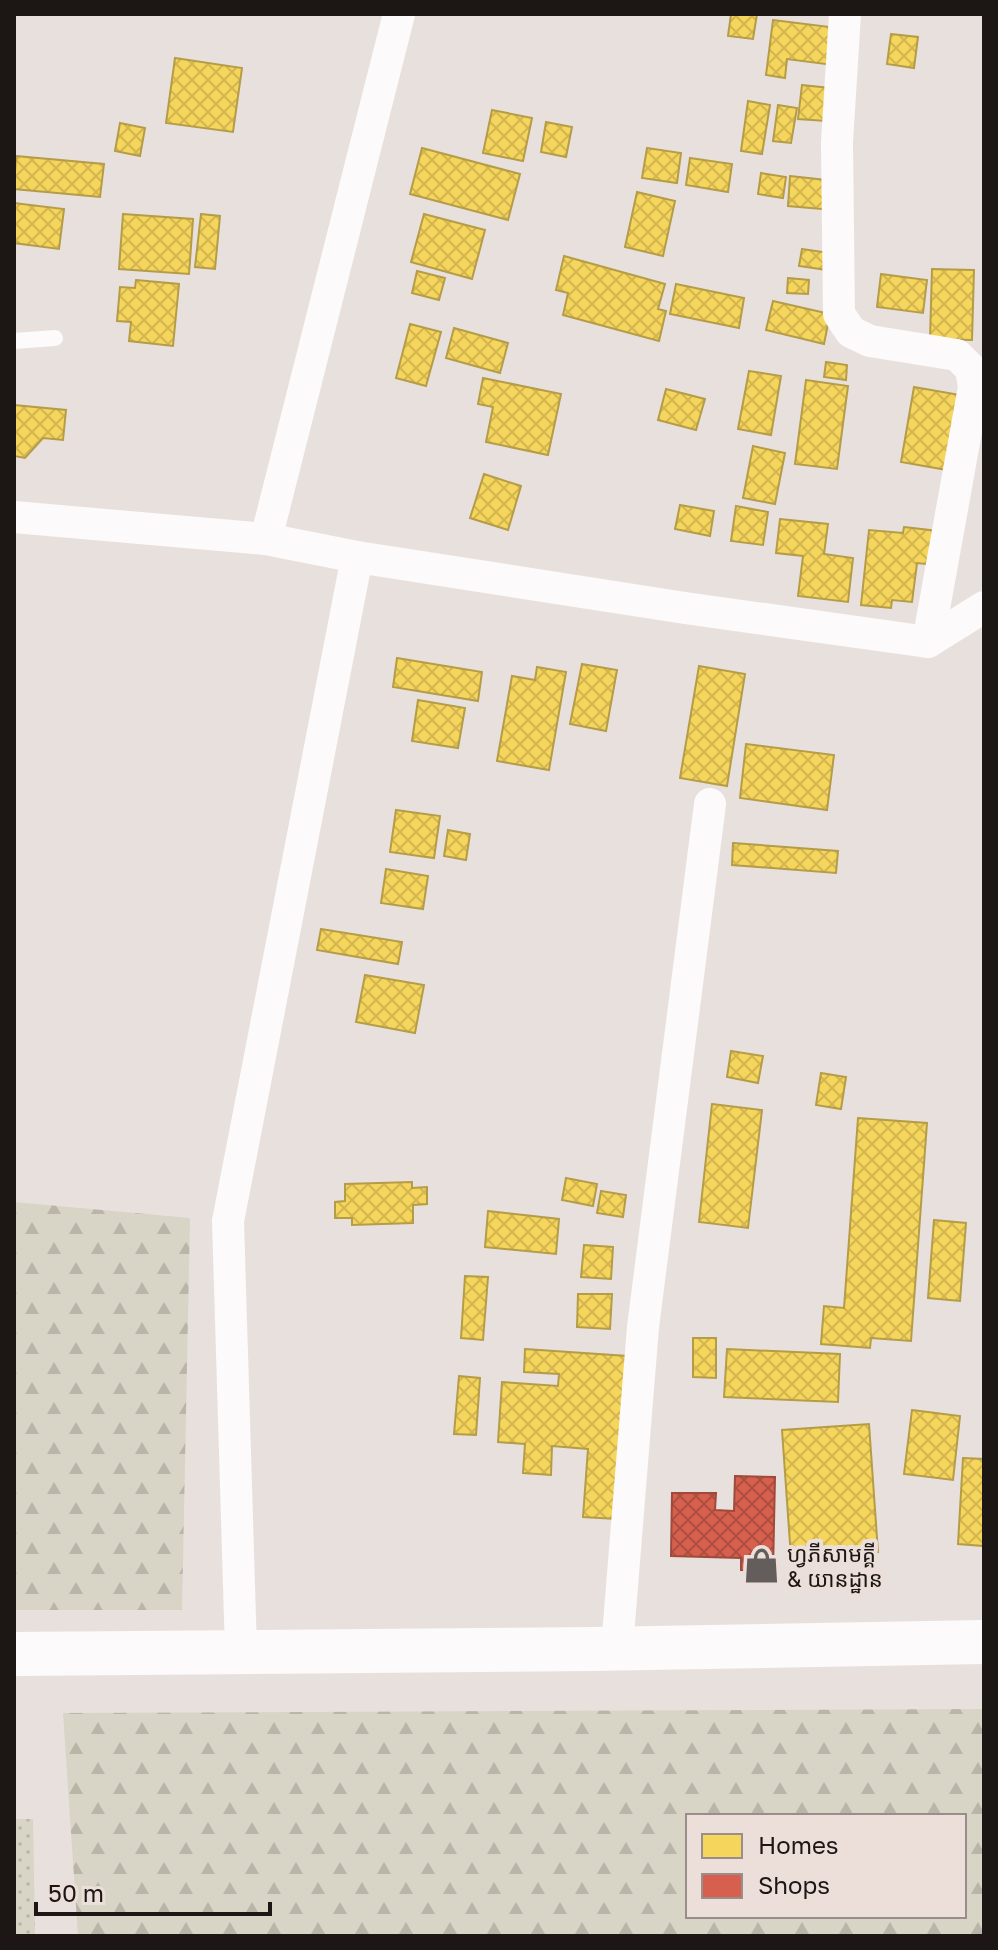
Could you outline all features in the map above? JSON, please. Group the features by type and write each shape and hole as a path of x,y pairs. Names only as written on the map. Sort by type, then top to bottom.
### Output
{"main road":[{"path":"14,1654 984,1642"}],"street":[{"path":"266,539 399,14"},
{"path":"845,14 837,142 839,314 851,332 870,341 957,355 971,369 974,387 928,642"},
{"path":"14,517 266,539 357,557 928,642 984,607"},
{"path":"241,1651 228,1221 357,557"},
{"path":"617,1648 643,1327 710,804"}],"lane":[{"path":"14,341 55,338"}],"green space":[{"path":"14,1202 190,1218 182,1610 14,1610"},
{"path":"984,1709 984,1936 78,1936 63,1713"},
{"path":"14,1819 33,1819 35,1936 14,1936"}],"building: Homes":[{"path":"731,14 757,14 753,39 728,36"},
{"path":"773,20 838,28 833,65 787,59 785,78 766,75"},
{"path":"891,34 918,37 914,68 887,64"},
{"path":"175,58 242,68 233,132 166,123"},
{"path":"802,85 830,88 826,121 798,119"},
{"path":"748,101 770,105 762,154 741,151"},
{"path":"778,105 797,108 791,143 773,141"},
{"path":"492,110 532,118 523,161 483,153"},
{"path":"546,122 572,127 566,157 541,152"},
{"path":"120,123 145,128 140,156 115,151"},
{"path":"422,148 520,174 508,220 410,194"},
{"path":"647,148 681,153 677,183 642,178"},
{"path":"16,156 104,164 100,197 14,189"},
{"path":"690,158 732,164 728,192 686,185"},
{"path":"761,173 786,177 783,198 758,194"},
{"path":"790,176 835,181 833,210 788,206"},
{"path":"637,192 675,201 663,256 625,247"},
{"path":"14,203 64,209 59,249 14,243"},
{"path":"123,214 193,219 189,274 119,269"},
{"path":"201,214 220,216 215,269 195,267"},
{"path":"424,214 485,230 472,279 411,262"},
{"path":"802,249 830,253 827,270 799,266"},
{"path":"564,256 665,284 658,309 666,311 659,341 563,315 568,293 556,290"},
{"path":"932,269 974,270 972,340 930,339"},
{"path":"417,271 445,278 439,300 412,293"},
{"path":"881,274 927,280 923,313 877,307"},
{"path":"788,278 809,280 808,294 787,293"},
{"path":"136,280 179,284 173,346 129,341 131,322 117,321 120,287 135,288"},
{"path":"676,284 744,298 739,328 670,314"},
{"path":"773,301 830,314 824,344 766,330"},
{"path":"410,324 441,332 426,386 396,378"},
{"path":"454,328 508,343 500,373 446,358"},
{"path":"826,362 847,365 846,380 824,377"},
{"path":"749,371 781,376 771,435 738,429"},
{"path":"483,378 561,394 548,455 486,442 493,407 478,404"},
{"path":"806,380 848,386 837,469 795,464"},
{"path":"914,387 960,395 947,470 901,462"},
{"path":"666,389 705,399 696,430 658,420"},
{"path":"14,405 66,410 63,440 43,438 25,458 14,456"},
{"path":"753,446 785,453 775,504 743,498"},
{"path":"484,474 521,486 508,530 470,518"},
{"path":"680,505 714,511 710,536 675,529"},
{"path":"736,506 768,512 763,545 731,541"},
{"path":"780,519 828,524 824,554 853,558 848,602 798,596 803,556 776,553"},
{"path":"904,527 938,531 935,565 917,563 912,602 892,600 891,608 861,605 869,530 903,533"},
{"path":"397,658 482,672 478,701 393,687"},
{"path":"582,664 617,670 606,731 570,724"},
{"path":"699,666 745,674 727,786 680,778"},
{"path":"537,667 566,672 549,770 497,761 512,676 535,680"},
{"path":"418,700 465,708 458,748 412,741"},
{"path":"746,744 834,755 827,810 740,798"},
{"path":"396,810 440,816 434,858 390,852"},
{"path":"448,830 470,834 466,860 444,856"},
{"path":"733,843 838,851 836,873 732,865"},
{"path":"386,869 428,876 423,909 381,903"},
{"path":"321,929 402,942 398,964 317,950"},
{"path":"365,975 424,985 415,1033 356,1022"},
{"path":"731,1051 763,1056 758,1083 727,1077"},
{"path":"821,1073 846,1077 841,1109 816,1105"},
{"path":"712,1104 762,1110 748,1228 699,1222"},
{"path":"858,1118 927,1123 911,1341 871,1338 870,1348 821,1344 824,1306 844,1308"},
{"path":"566,1178 597,1184 593,1206 562,1200"},
{"path":"412,1182 412,1188 427,1187 427,1204 413,1205 413,1223 352,1225 352,1218 335,1218 335,1202 345,1201 345,1184"},
{"path":"601,1191 626,1195 623,1217 597,1213"},
{"path":"488,1211 559,1219 556,1254 485,1247"},
{"path":"934,1220 966,1223 960,1301 928,1298"},
{"path":"584,1245 613,1247 611,1279 581,1277"},
{"path":"465,1276 488,1277 483,1340 461,1338"},
{"path":"578,1294 612,1294 610,1329 577,1327"},
{"path":"693,1338 716,1338 716,1378 693,1377"},
{"path":"525,1349 627,1356 616,1519 583,1517 588,1449 552,1446 551,1475 523,1473 525,1444 498,1442 502,1382 558,1386 559,1374 524,1372"},
{"path":"727,1349 840,1354 838,1402 724,1397"},
{"path":"459,1376 480,1378 476,1435 454,1434"},
{"path":"912,1410 960,1416 953,1480 904,1474"},
{"path":"869,1424 878,1552 850,1554 850,1563 823,1564 823,1556 791,1558 782,1430"},
{"path":"963,1458 984,1459 984,1559 983,1546 958,1544"}],"building: Shops":[{"path":"735,1476 775,1477 773,1571 741,1570 741,1558 671,1556 672,1493 716,1493 715,1510 734,1511"}],"place":[{"name":"ហ្វភីសាមគ្គី & យានដ្ឋាន","path":"761,1566"}]}
